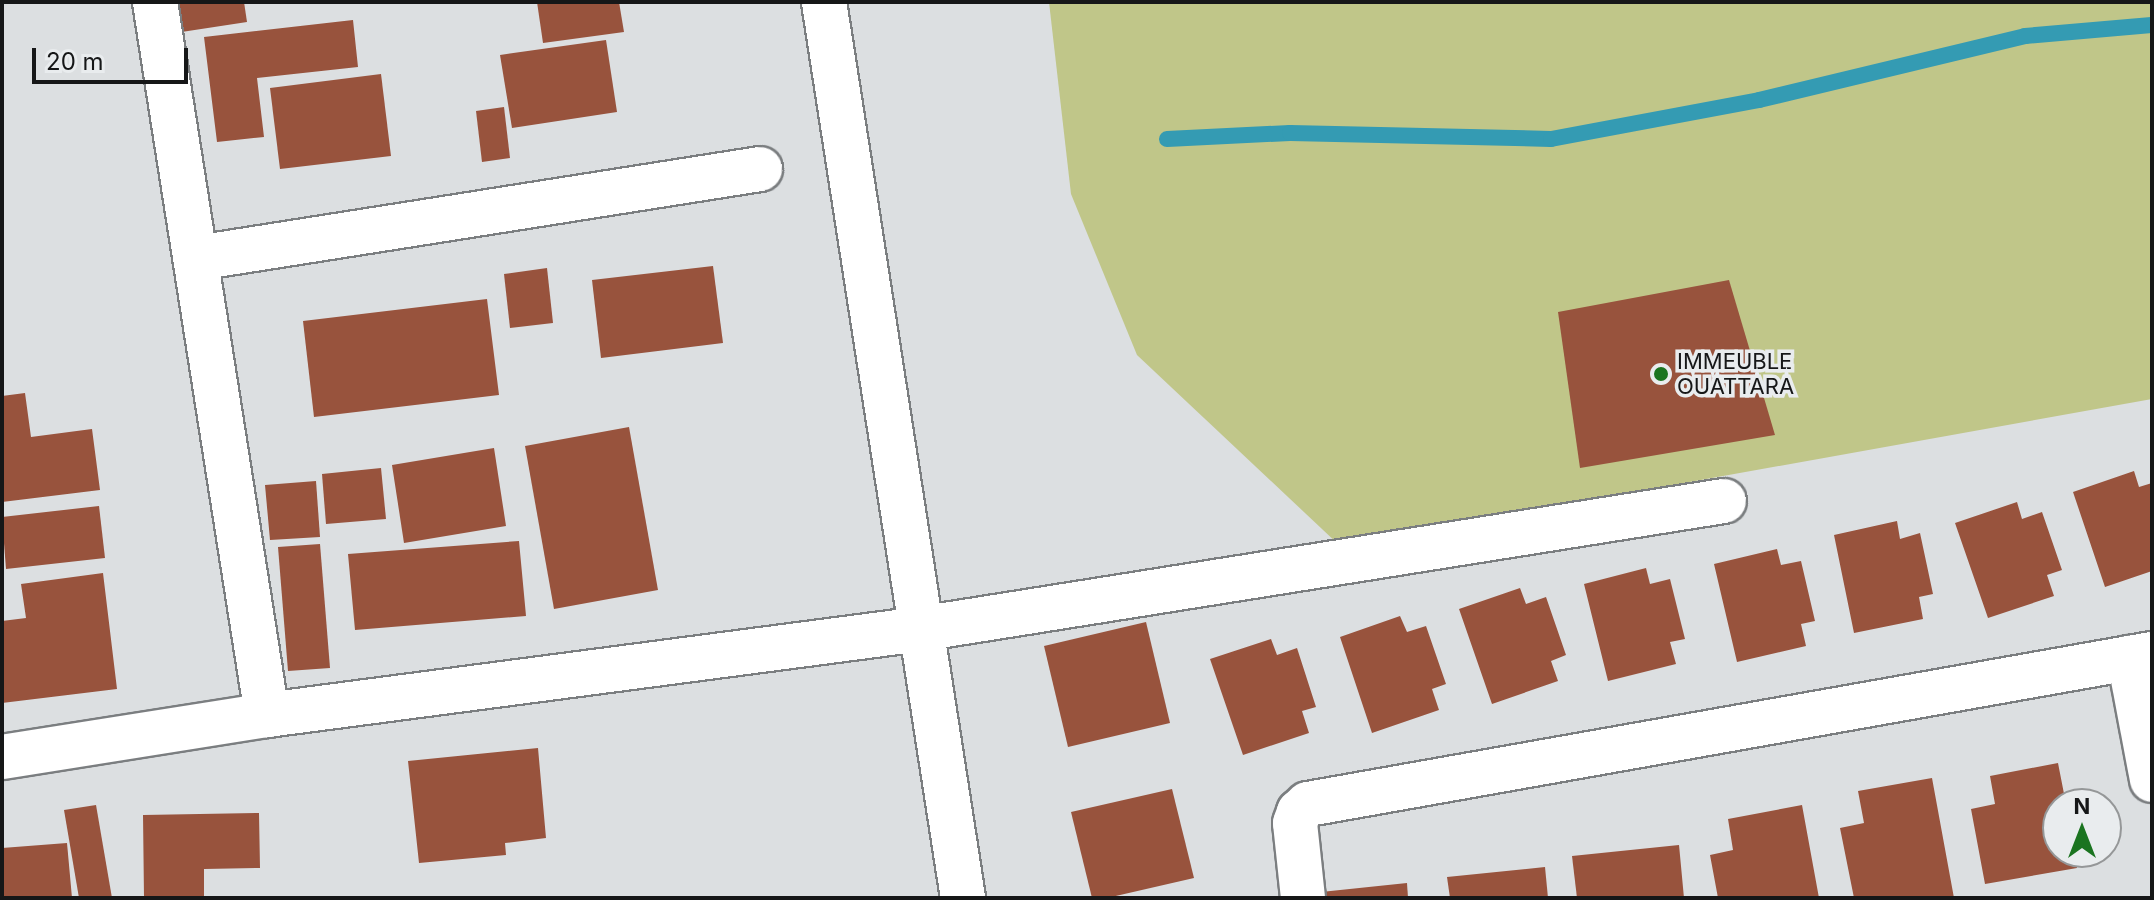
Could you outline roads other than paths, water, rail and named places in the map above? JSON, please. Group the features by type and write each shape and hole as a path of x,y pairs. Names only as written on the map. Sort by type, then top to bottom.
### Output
{"street":[{"path":"155,2 267,715"},
{"path":"824,2 963,898"},
{"path":"197,258 760,169"},
{"path":"2,757 267,715 920,629 1724,501"},
{"path":"1303,898 1295,823 1299,812 1308,804 2140,656 2152,780"}],"waterway":[{"path":"1167,139 1290,133 1551,139 1759,100 2025,36 2152,25"}],"place":[{"name":"IMMEUBLE OUATTARA","path":"1661,374"}]}
